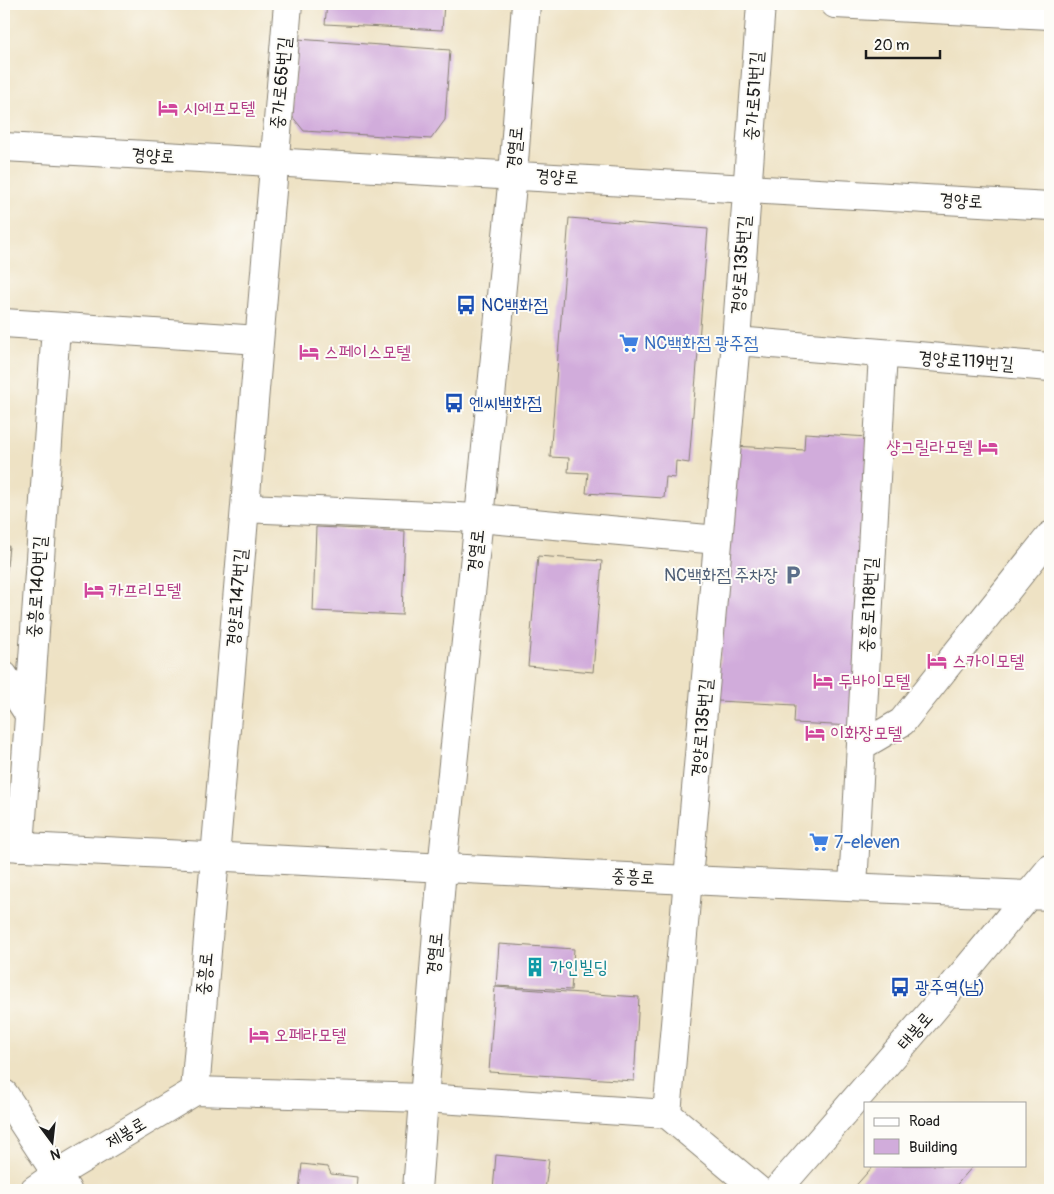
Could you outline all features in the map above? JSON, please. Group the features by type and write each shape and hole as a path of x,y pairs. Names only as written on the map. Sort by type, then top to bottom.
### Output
{"street":[{"name":"중가로65번길","path":"274,162 288,4"},
{"name":"경열로","path":"417,1190 442,868 513,175 526,4"},
{"name":"중가로51번길","path":"747,188 761,4"},
{"path":"835,4 1050,15"},
{"name":"경양로","path":"4,147 1050,206"},
{"name":"경양로147번길","path":"215,856 274,162"},
{"name":"경양로135번길","path":"667,1114 736,341 747,188"},
{"path":"4,323 259,340"},
{"name":"중흥로140번길","path":"12,847 28,712 56,327"},
{"path":"736,341 883,354"},
{"name":"경양로119번길","path":"883,354 1050,367"},
{"name":"중흥로118번길","path":"854,886 883,354"},
{"path":"245,508 479,518 718,540"},
{"path":"861,746 902,722 1050,536"},
{"path":"4,676 28,712"},
{"name":"중흥로","path":"12,847 1040,895"},
{"name":"중흥로","path":"195,1091 215,856"},
{"name":"태봉로","path":"778,1190 932,1011 1040,895 1050,869"},
{"path":"195,1091 424,1098 667,1114 758,1190"},
{"name":"제봉로","path":"34,1190 62,1182 195,1091"},
{"path":"4,1094 62,1182"}],"building":[{"path":"327,4 444,4 442,30 325,24"},
{"path":"297,39 450,50 445,120 431,139 304,131 291,115"},
{"name":"NC백화점 광주점","path":"569,218 708,229 689,463 676,461 675,478 666,477 664,498 586,493 588,473 568,472 569,458 550,457"},
{"name":"NC백화점 주차장","path":"805,433 868,437 852,726 794,723 795,705 718,701 733,446 804,450"},
{"path":"316,527 405,531 402,615 313,611"},
{"path":"9,546 5,587 4,587 4,547"},
{"path":"538,556 602,561 593,672 528,666"},
{"name":"가인빌딩","path":"499,944 574,949 571,990 496,986"},
{"path":"495,987 639,997 634,1081 489,1072"},
{"path":"496,1155 549,1160 545,1190 493,1190"},
{"path":"302,1164 328,1167 331,1174 357,1177 356,1190 299,1190"},
{"path":"873,1166 973,1166 952,1190 852,1190"}],"place":[{"name":"시에프모텔","path":"168,108"},
{"name":"NC백화점","path":"466,305"},
{"name":"NC백화점 광주점","path":"629,343"},
{"name":"스페이스모텔","path":"309,352"},
{"name":"엔씨백화점","path":"454,403"},
{"name":"샹그릴라모텔","path":"988,447"},
{"name":"NC백화점 주차장","path":"793,575"},
{"name":"카프리모텔","path":"94,590"},
{"name":"스카이모텔","path":"937,661"},
{"name":"두바이모텔","path":"823,681"},
{"name":"이화장모텔","path":"815,733"},
{"name":"7-eleven","path":"819,842"},
{"name":"가인빌딩","path":"535,967"},
{"name":"광주역(남)","path":"900,987"},
{"name":"오페라모텔","path":"259,1035"}]}
